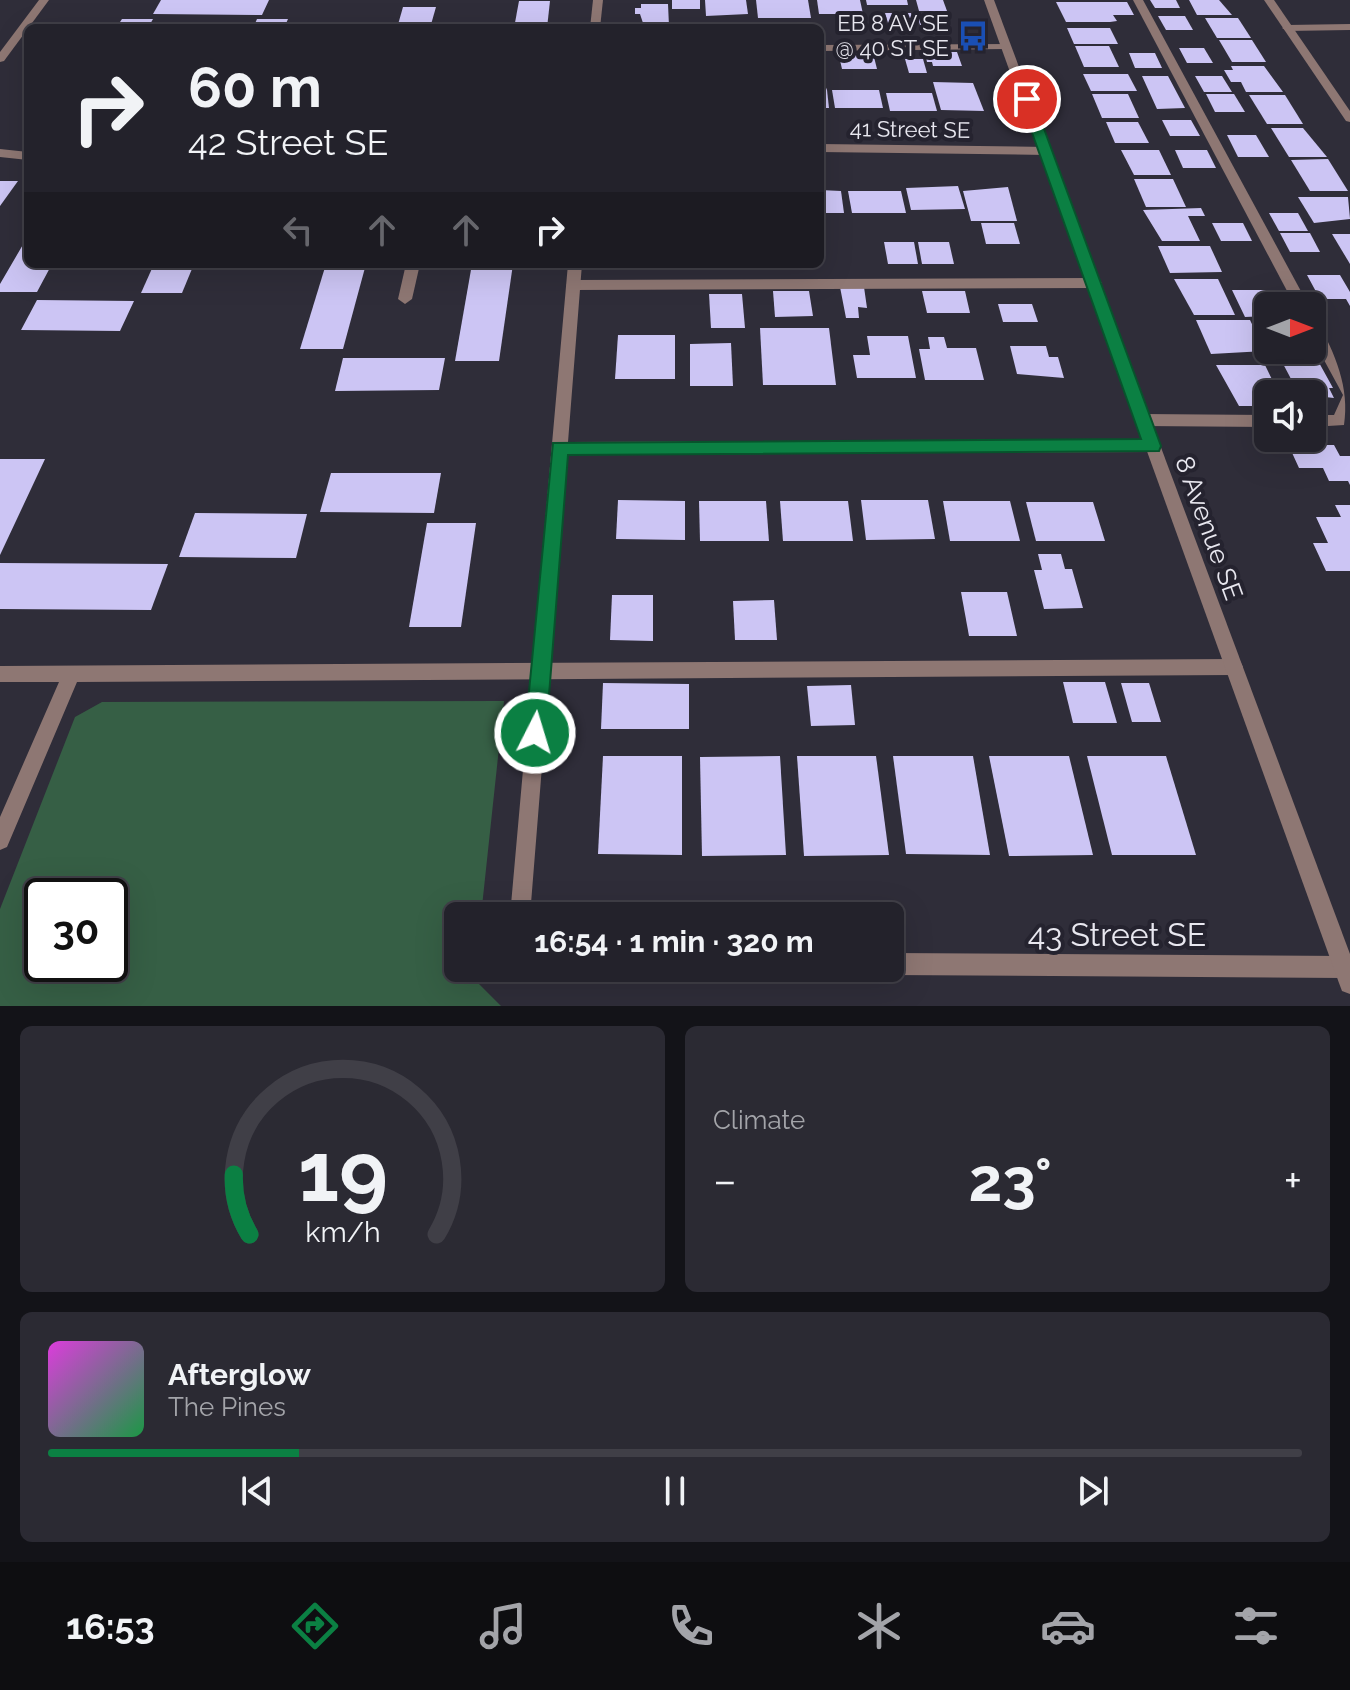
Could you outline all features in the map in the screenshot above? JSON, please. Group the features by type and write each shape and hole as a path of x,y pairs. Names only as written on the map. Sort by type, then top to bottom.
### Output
{"street":[{"path":"0,59 4,48 44,0"},
{"path":"595,24 598,0"},
{"name":"8 Avenue SE","path":"989,0 1347,975"},
{"path":"1138,0 1294,292"},
{"path":"1269,0 1345,105 1350,119"},
{"path":"1287,28 1350,27"},
{"path":"824,48 1006,46"},
{"name":"41 Street SE","path":"824,148 1047,151"},
{"path":"0,153 24,156"},
{"path":"405,299 412,268"},
{"path":"521,902 575,268"},
{"path":"573,285 1095,283"},
{"path":"1326,351 1350,395 1339,421 1326,421"},
{"path":"1143,420 1254,421"},
{"path":"559,448 1153,446"},
{"path":"0,674 1234,667"},
{"path":"0,840 71,674"},
{"name":"43 Street SE","path":"904,964 1347,975"}],"green space":[{"path":"504,701 482,902 444,902 444,982 479,982 501,1006 0,1006 0,909 75,717 102,702"}],"building":[{"path":"161,0 269,0 262,15 153,14"},
{"path":"672,0 700,0 700,9 672,9"},
{"path":"705,0 746,0 748,14 706,16"},
{"path":"756,0 808,0 811,18 758,18"},
{"path":"817,0 860,0 863,14 819,14"},
{"path":"866,0 907,0 908,5 867,5"},
{"path":"916,0 943,0 947,11 919,11"},
{"path":"1150,0 1176,0 1180,8 1155,8"},
{"path":"1189,0 1219,0 1232,15 1197,15"},
{"path":"519,1 550,1 547,24 515,24"},
{"path":"1056,2 1127,2 1134,15 1113,15 1117,21 1110,22 1066,22"},
{"path":"641,4 668,4 669,24 643,24 640,14 635,14 635,8 641,8"},
{"path":"403,7 436,7 431,24 398,24"},
{"path":"885,13 911,13 914,26 889,26"},
{"path":"917,15 945,15 948,25 920,25"},
{"path":"1158,16 1185,16 1193,30 1166,30"},
{"path":"1205,18 1238,18 1251,38 1217,38"},
{"path":"122,19 153,19 150,24 119,24"},
{"path":"257,19 288,19 286,24 255,24"},
{"path":"1067,28 1110,28 1118,44 1074,44"},
{"path":"1219,40 1252,40 1266,62 1232,62"},
{"path":"1075,46 1109,46 1119,67 1084,67"},
{"path":"1179,48 1204,48 1213,63 1187,63"},
{"path":"957,52 962,66 933,66 932,62 927,62 925,53"},
{"path":"847,53 873,53 877,69 842,69 839,56 848,56"},
{"path":"1129,53 1155,53 1162,68 1135,68"},
{"path":"905,59 923,59 927,73 909,73"},
{"path":"1231,66 1264,66 1283,92 1246,92 1241,82 1231,82 1224,70 1233,70"},
{"path":"1083,74 1128,74 1137,91 1091,91"},
{"path":"1142,76 1168,76 1185,108 1157,109"},
{"path":"1195,76 1222,76 1232,92 1204,92"},
{"path":"933,82 973,83 984,111 941,110"},
{"path":"824,83 827,90 829,108 824,108"},
{"path":"832,90 879,90 883,108 835,108"},
{"path":"886,93 932,93 937,111 890,111"},
{"path":"1092,94 1128,94 1139,118 1102,118"},
{"path":"1206,94 1234,94 1245,112 1215,112"},
{"path":"1249,95 1285,95 1303,124 1267,124"},
{"path":"1162,120 1191,120 1200,136 1170,136"},
{"path":"1106,122 1138,122 1149,143 1115,143"},
{"path":"1271,128 1303,128 1327,157 1289,157"},
{"path":"1227,135 1256,135 1269,157 1238,157"},
{"path":"1121,150 1159,150 1171,175 1134,175"},
{"path":"1175,150 1207,150 1216,168 1183,168"},
{"path":"1328,159 1348,191 1310,191 1291,160"},
{"path":"1134,179 1173,179 1186,207 1146,207"},
{"path":"0,181 18,181 0,206"},
{"path":"958,186 965,209 911,210 906,188"},
{"path":"1008,187 1017,221 971,221 963,191"},
{"path":"824,190 841,191 844,213 824,213"},
{"path":"848,191 901,191 906,213 852,213"},
{"path":"1298,197 1348,197 1350,219 1314,223"},
{"path":"1201,208 1205,216 1188,216 1200,241 1162,241 1143,210"},
{"path":"1269,213 1298,213 1308,231 1279,231"},
{"path":"981,223 1014,223 1020,244 986,244"},
{"path":"1212,223 1243,223 1252,241 1221,241"},
{"path":"1280,233 1310,233 1320,252 1290,252"},
{"path":"1332,234 1350,234 1350,264"},
{"path":"884,242 914,242 918,264 888,264"},
{"path":"918,242 949,242 954,264 922,264"},
{"path":"24,243 24,268 50,268 37,292 0,292 0,284"},
{"path":"1158,246 1210,246 1222,272 1170,273"},
{"path":"152,268 192,268 182,293 141,293"},
{"path":"325,268 365,268 343,349 300,349"},
{"path":"471,268 512,268 499,361 455,361"},
{"path":"1307,275 1340,275 1350,292 1350,306 1346,299 1326,299 1326,292 1316,292"},
{"path":"1174,279 1218,279 1235,315 1194,315"},
{"path":"840,287 864,287 867,308 858,307 859,318 846,318"},
{"path":"1232,290 1273,290 1254,292 1254,317 1245,317"},
{"path":"773,291 809,291 813,316 775,317"},
{"path":"922,291 965,291 970,313 927,313"},
{"path":"709,294 742,294 745,328 711,328"},
{"path":"37,300 134,301 120,331 21,330"},
{"path":"998,304 1032,304 1038,322 1003,322"},
{"path":"1196,320 1250,320 1254,328 1254,352 1211,354"},
{"path":"760,328 829,328 836,385 763,385"},
{"path":"618,335 675,335 675,379 615,379"},
{"path":"867,336 908,336 916,378 857,378 853,355 870,355"},
{"path":"928,337 944,337 947,348 976,348 984,380 925,380 919,349 930,349"},
{"path":"731,343 733,386 690,386 690,344"},
{"path":"1010,346 1046,346 1049,357 1058,357 1064,378 1017,374"},
{"path":"343,358 445,358 439,390 335,391"},
{"path":"1283,364 1320,364 1333,388 1329,388 1334,398 1326,397 1326,380 1292,380"},
{"path":"1216,365 1265,365 1272,380 1254,380 1254,406 1239,406"},
{"path":"1326,445 1334,445 1340,456 1350,456 1350,485 1348,481 1329,481 1323,468 1299,468 1292,452 1326,452"},
{"path":"0,459 45,459 0,555"},
{"path":"331,473 441,473 434,513 320,512"},
{"path":"618,500 685,501 685,540 616,539"},
{"path":"861,500 928,500 935,539 866,540"},
{"path":"699,501 766,501 769,541 700,541"},
{"path":"780,501 848,501 853,541 783,541"},
{"path":"943,501 1010,501 1020,541 950,541"},
{"path":"1026,502 1093,502 1105,541 1036,541"},
{"path":"1335,505 1350,505 1350,571 1326,571 1313,543 1328,543 1316,517 1341,517"},
{"path":"195,513 307,514 296,558 179,557"},
{"path":"427,523 476,523 461,627 409,627"},
{"path":"1038,554 1061,554 1065,569 1072,569 1083,608 1044,609 1034,570 1042,570"},
{"path":"0,563 168,564 151,610 0,609"},
{"path":"961,592 1007,592 1017,636 969,636"},
{"path":"612,595 653,595 653,641 610,640"},
{"path":"774,600 777,640 735,640 733,601"},
{"path":"1063,682 1105,682 1117,723 1073,723"},
{"path":"603,683 689,684 689,729 601,729"},
{"path":"1121,683 1149,683 1161,722 1132,722"},
{"path":"851,685 855,725 811,726 807,686"},
{"path":"603,756 682,756 682,855 598,854"},
{"path":"780,756 786,855 702,856 700,757"},
{"path":"797,756 876,756 889,855 804,856"},
{"path":"893,756 973,756 990,855 906,854"},
{"path":"989,756 1069,756 1093,855 1009,856"},
{"path":"1087,756 1166,756 1196,855 1112,855"}],"place":[{"name":"EB 8 AV SE @ 40 ST SE","path":"973,36"}],"route":[{"path":"535,733 559,448 1153,446 1027,99"}]}
